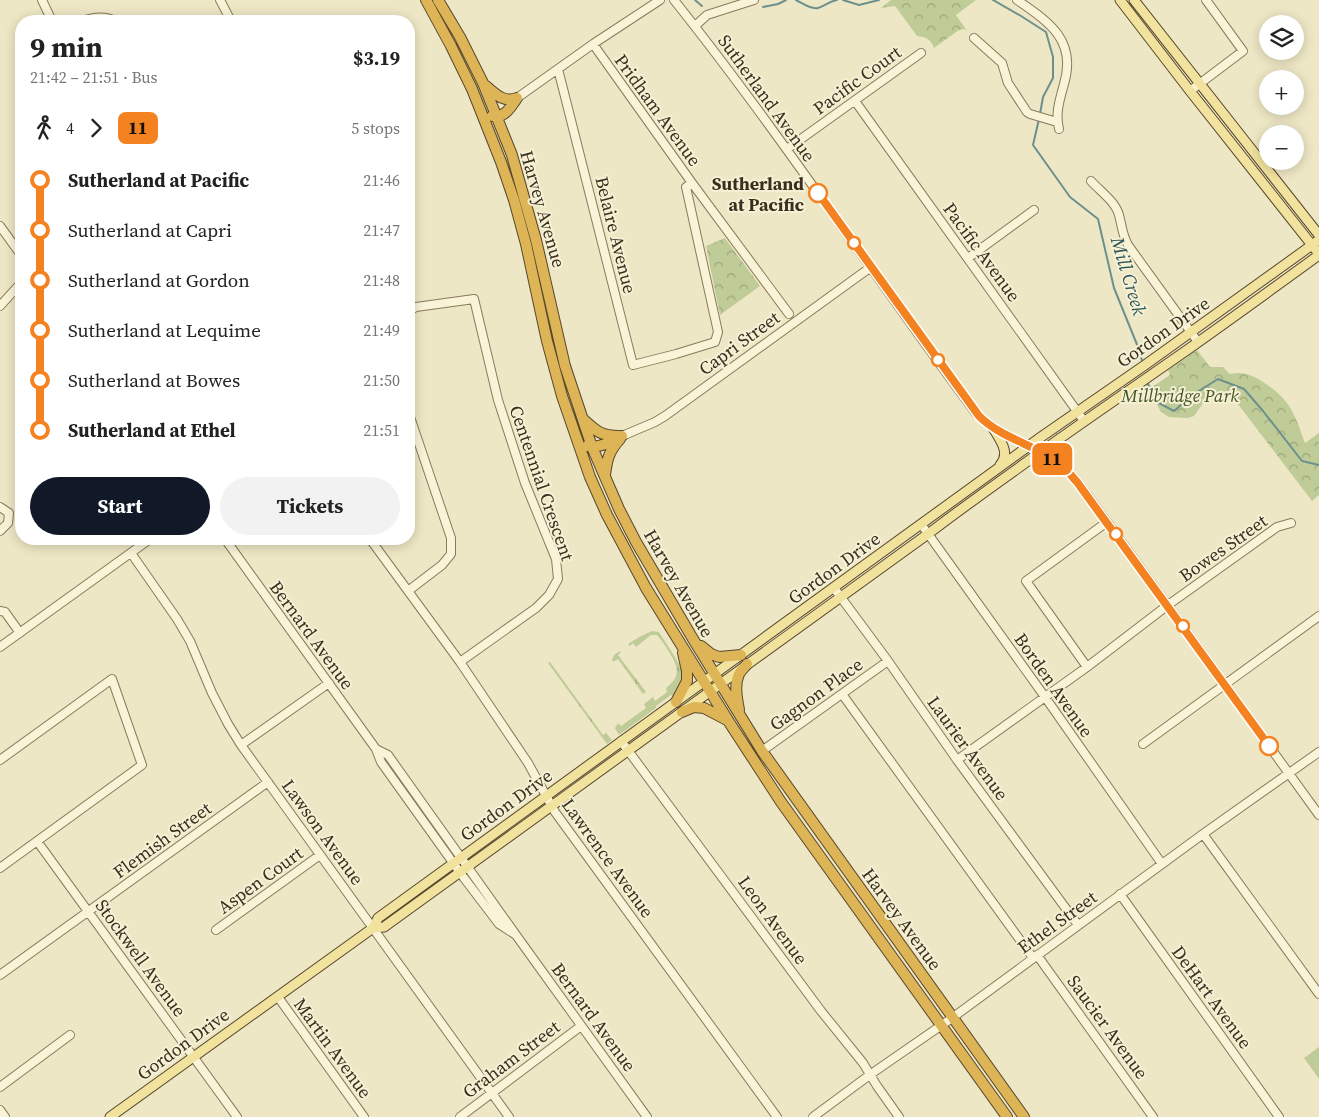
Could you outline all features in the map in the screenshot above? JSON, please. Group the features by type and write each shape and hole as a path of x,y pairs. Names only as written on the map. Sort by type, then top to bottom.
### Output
{"highway":[{"name":"Harvey Avenue","path":"426,0 451,46 481,110 502,162 526,244 553,364 576,438 607,515 646,588 729,722 796,824 1007,1117"},
{"name":"Harvey Avenue","path":"438,0 483,83 512,155 530,217 565,366 592,447 636,542 762,751 1024,1117"},
{"path":"483,83 500,98 512,100 517,98"},
{"path":"481,110 489,115 502,116 517,98"},
{"path":"582,418 596,431 606,435 622,436"},
{"path":"576,438 585,446 592,447 605,444 622,436"},
{"path":"605,476 609,453 622,436"},
{"path":"693,639 711,654 719,657 744,660 736,692 740,716"},
{"path":"681,645 687,671 687,682 679,707 704,708 729,722"}],"main road":[{"path":"1120,0 1190,91 1315,242 1319,254"},
{"path":"1134,0 1319,235"},
{"name":"Gordon Drive","path":"744,660 834,588 996,469 1145,365 1315,242"},
{"name":"Gordon Drive","path":"373,928 384,927 628,750 679,707 717,679 840,597 1319,254"},
{"path":"993,428 1005,450 1004,460 996,469"},
{"path":"1060,438 1058,451 1062,465"},
{"name":"Gordon Drive","path":"110,1117 373,928 378,918 621,741 679,707"}],"street":[{"path":"42,0 49,15"},
{"path":"220,0 227,15"},
{"path":"517,98 593,44 660,0"},
{"name":"Sutherland Avenue","path":"674,0 787,149 975,412 993,428 1062,465 1077,482 1319,815"},
{"path":"695,26 707,15 754,0"},
{"path":"974,38 1002,63 1008,83 1027,112 1047,118 1058,126 1057,111 1068,72 1067,54 1063,42 1051,24 1017,0"},
{"path":"1190,91 1244,51 1206,0"},
{"name":"Pridham Avenue","path":"593,44 692,183 789,314"},
{"name":"Pacific Court","path":"787,149 921,53"},
{"name":"Belaire Avenue","path":"558,69 633,365 715,342 718,332 686,188 692,183"},
{"name":"Pacific Avenue","path":"854,100 1084,421"},
{"path":"1090,181 1113,204 1120,216 1122,232 1128,245 1198,342"},
{"path":"968,258 1034,210"},
{"path":"0,226 15,247"},
{"name":"Capri Street","path":"622,436 665,416 871,267"},
{"path":"0,306 15,290"},
{"name":"Centennial Crescent","path":"415,308 474,299 498,400 525,483 556,558 558,579 549,595 536,608 460,662"},
{"path":"408,591 442,566 451,554 450,538 415,432"},
{"path":"0,507 9,514 8,523 0,531"},
{"path":"1087,667 1026,581 1107,522"},
{"name":"Bowes Street","path":"957,760 1087,667 1168,605 1278,527 1291,523"},
{"name":"Borden Avenue","path":"921,524 1162,864"},
{"path":"0,648 140,545"},
{"name":"Bernard Avenue","path":"229,545 376,748 381,762 453,864 499,924 516,935"},
{"name":"Lawrence Avenue","path":"374,545 460,662 528,763 551,806 777,1117"},
{"name":"Lawson Avenue","path":"131,553 186,634 212,693 241,745 509,1117"},
{"name":"Laurier Avenue","path":"834,588 1078,925"},
{"path":"0,611 4,612 20,633"},
{"path":"1143,744 1319,616"},
{"name":"Gagnon Place","path":"762,751 888,661"},
{"path":"0,760 112,679 142,766 0,868"},
{"path":"241,745 329,683"},
{"name":"Saucier Avenue","path":"842,694 1153,1117"},
{"name":"Leon Avenue","path":"621,741 821,1011 863,1063 899,1117"},
{"name":"Bernard Avenue","path":"376,748 388,755 647,1117"},
{"name":"Ethel Street","path":"814,1117 1319,752"},
{"name":"Flemish Street","path":"0,975 268,782"},
{"path":"1203,834 1319,994"},
{"name":"Stockwell Avenue","path":"38,841 237,1117"},
{"name":"Aspen Court","path":"216,930 320,855"},
{"name":"DeHart Avenue","path":"1120,894 1279,1117"},
{"name":"Martin Avenue","path":"278,997 364,1117"},
{"name":"Graham Street","path":"460,1117 581,1026"},
{"path":"0,1087 70,1035"},
{"path":"0,1110 5,1117"}],"green space":[{"path":"891,0 976,0 956,15 967,31 964,29 959,30 934,48 927,39 917,36 895,6 881,8"},
{"path":"725,238 760,286 720,315 706,246"},
{"name":"Millbridge Park","path":"1197,350 1210,367 1223,367 1230,374 1243,373 1272,388 1286,401 1294,415 1305,443 1319,433 1319,495 1312,501 1231,395 1223,396 1213,389 1194,416 1188,418 1169,417 1161,412 1146,385 1149,383 1152,387 1170,375 1168,370"},
{"path":"652,631 659,632 682,670 683,680 673,696 671,695 619,735 615,728 618,723 621,726 646,708 644,704 653,697 655,701 667,692 666,688 671,684 676,675 675,662 657,635 651,635 636,647 633,643 630,646 628,644"},
{"path":"620,651 618,655 646,692 643,694 618,659 613,662 614,655"},
{"path":"550,662 603,735 606,733 612,740 607,744 548,663"},
{"path":"1319,1047 1319,1079 1304,1058"}],"waterway":[{"name":"Mill Creek","path":"695,0 702,6"},
{"name":"Mill Creek","path":"763,7 786,0"},
{"name":"Mill Creek","path":"796,0 812,8 821,7 837,0"},
{"name":"Mill Creek","path":"843,0 859,5 879,0"},
{"name":"Mill Creek","path":"993,0 1046,32 1053,57 1053,78 1043,97 1040,114"},
{"name":"Mill Creek","path":"1039,119 1033,145 1070,197 1098,219 1114,288 1143,364"},
{"name":"Mill Creek","path":"1147,381 1153,400 1174,411 1194,394 1218,379 1244,389 1302,461 1319,465"}],"bus line":[{"name":"11","path":"818,193 979,416 993,428 1049,456 1062,465 1077,482 1269,746"}],"place":[{"name":"Sutherland at Pacific","path":"818,193"}]}
